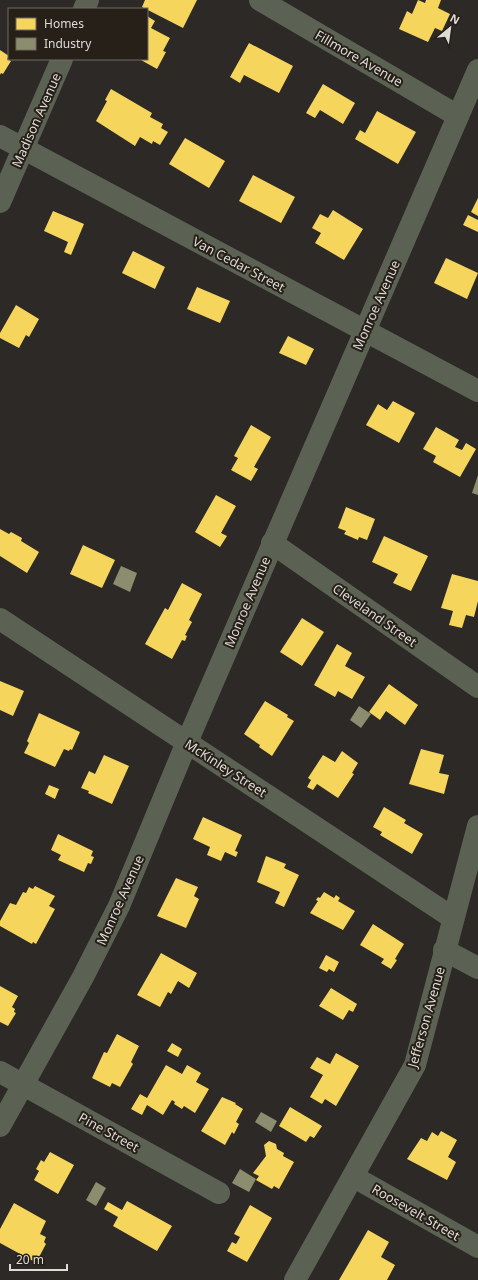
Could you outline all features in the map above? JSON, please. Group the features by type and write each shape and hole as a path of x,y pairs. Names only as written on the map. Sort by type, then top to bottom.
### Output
{"street":[{"name":"Fillmore Avenue","path":"260,0 458,116"},
{"name":"Madison Avenue","path":"0,202 62,60"},
{"name":"Monroe Avenue","path":"0,1126 83,977 119,906 272,543 478,70"},
{"name":"Van Cedar Street","path":"0,136 478,391"},
{"name":"Cleveland Street","path":"272,543 478,687"},
{"name":"McKinley Street","path":"0,619 453,918"},
{"name":"Jefferson Avenue","path":"295,1280 354,1177 415,1065 444,950 478,826"},
{"path":"444,950 478,968"},
{"name":"Pine Street","path":"0,1072 219,1192"},
{"name":"Roosevelt Street","path":"354,1177 478,1247"}],"building: Homes":[{"path":"145,0 197,0 183,28 148,10 148,8 142,7"},
{"path":"418,0 425,3 426,0 441,0 438,8 450,14 442,31 435,28 428,42 399,29 407,11 412,14"},
{"path":"148,17 155,21 151,28 170,38 163,51 166,52 157,69 141,60 148,60"},
{"path":"249,43 293,66 279,93 244,75 240,83 230,77"},
{"path":"0,50 8,55 7,59 11,61 3,74 1,73 0,75"},
{"path":"323,84 355,103 343,124 320,110 315,118 306,113"},
{"path":"111,89 152,113 150,117 163,124 161,128 168,132 160,145 153,141 152,144 140,137 135,146 96,121 107,101 105,100"},
{"path":"377,111 416,132 398,164 355,139 360,130 365,133"},
{"path":"185,138 225,161 209,188 169,164"},
{"path":"253,175 295,197 281,223 239,201"},
{"path":"478,198 478,216 471,212"},
{"path":"333,210 363,229 344,260 315,243 321,233 312,228 320,214 328,218"},
{"path":"53,211 84,224 71,255 64,252 68,242 44,231"},
{"path":"468,215 478,220 478,232 463,225"},
{"path":"133,251 165,267 155,289 122,273"},
{"path":"446,258 478,273 467,299 434,283"},
{"path":"197,287 230,301 220,323 187,309"},
{"path":"16,305 39,319 29,337 26,335 19,348 0,338 0,333"},
{"path":"288,336 314,349 306,365 279,353"},
{"path":"393,401 415,413 399,443 366,425 378,404 387,410"},
{"path":"251,425 271,437 254,467 258,469 251,481 231,470 238,458 234,456"},
{"path":"436,427 459,440 455,447 462,450 466,443 476,449 460,477 433,462 436,456 423,449"},
{"path":"216,495 236,506 221,533 227,536 220,547 195,532"},
{"path":"346,507 375,519 367,540 359,537 358,540 344,534 346,531 338,528"},
{"path":"0,529 9,534 11,532 22,538 21,541 39,552 27,573 0,556"},
{"path":"384,536 428,556 411,591 393,583 398,574 372,562"},
{"path":"83,545 115,560 102,588 70,574"},
{"path":"452,574 478,581 478,601 474,617 466,615 462,628 449,625 453,611 441,608"},
{"path":"182,583 202,594 189,620 192,622 185,635 187,636 185,641 182,640 172,659 145,644 165,608 168,610"},
{"path":"302,618 324,632 302,666 280,652"},
{"path":"337,644 352,653 345,666 365,677 352,699 338,691 335,697 314,685"},
{"path":"0,681 24,691 13,716 0,710"},
{"path":"389,684 418,705 405,725 386,711 380,720 369,712"},
{"path":"265,701 288,715 287,717 294,721 272,756 259,747 260,745 244,734"},
{"path":"39,713 80,732 72,750 70,749 69,751 64,749 55,767 24,753 29,743 27,741"},
{"path":"421,749 444,755 439,773 449,775 444,794 409,784"},
{"path":"342,751 358,763 352,773 354,774 338,798 317,784 313,790 307,787 311,780 308,778 323,755 335,762"},
{"path":"104,755 129,766 112,804 88,793 89,791 81,788 89,771 95,774"},
{"path":"49,785 59,789 55,799 45,794"},
{"path":"384,807 406,820 404,823 423,834 412,854 380,835 382,832 373,827"},
{"path":"203,817 242,835 235,851 238,852 236,857 225,852 221,861 207,855 210,847 193,839"},
{"path":"58,834 93,851 91,856 94,857 91,864 88,863 84,872 58,860 61,855 51,850"},
{"path":"266,856 286,864 284,868 299,875 284,907 275,903 280,892 257,882"},
{"path":"176,878 198,887 194,896 199,899 186,928 157,916"},
{"path":"35,886 55,896 49,906 55,909 36,944 33,942 32,944 0,926 0,921 10,903 16,905 23,892 26,893 29,887 33,889"},
{"path":"324,892 334,898 336,895 340,898 338,901 355,911 343,930 310,913 318,901 316,900 318,897 320,898"},
{"path":"373,924 404,944 391,969 381,963 384,959 360,945"},
{"path":"161,953 197,973 189,988 178,981 171,994 168,992 160,1007 137,995"},
{"path":"326,955 339,962 334,972 329,969 327,972 319,968"},
{"path":"0,986 18,996 12,1007 15,1009 14,1012 16,1013 8,1026 0,1022"},
{"path":"331,988 357,1004 353,1012 349,1010 343,1020 319,1006"},
{"path":"117,1034 139,1046 131,1062 133,1064 120,1087 112,1083 110,1087 92,1078 104,1052 107,1053"},
{"path":"172,1043 182,1049 178,1057 167,1051"},
{"path":"336,1053 359,1066 336,1106 325,1099 322,1104 310,1097 323,1075 310,1068 317,1057 330,1064"},
{"path":"166,1065 182,1074 187,1065 201,1073 196,1082 209,1089 195,1113 184,1106 182,1109 174,1104 175,1102 172,1100 163,1115 147,1105 142,1115 131,1109 140,1094 147,1098"},
{"path":"222,1097 236,1103 235,1104 243,1109 236,1122 239,1124 234,1134 232,1132 225,1145 201,1131"},
{"path":"290,1107 322,1126 314,1138 310,1136 306,1142 279,1126"},
{"path":"441,1131 457,1140 448,1157 456,1162 447,1180 407,1159 421,1138 427,1141 432,1132 438,1136"},
{"path":"269,1141 276,1144 277,1149 284,1153 283,1156 294,1162 279,1189 274,1186 272,1189 256,1180 259,1176 253,1173 266,1156 264,1145"},
{"path":"50,1152 74,1165 58,1194 34,1180 39,1171 36,1169 41,1160 44,1162"},
{"path":"127,1201 172,1226 157,1251 113,1226 118,1217 104,1209 108,1202 122,1210"},
{"path":"14,1203 46,1221 40,1234 46,1237 44,1242 46,1244 38,1259 35,1258 33,1261 0,1243 0,1229"},
{"path":"250,1205 272,1218 247,1262 227,1251 232,1242 236,1244 240,1237 234,1234"},
{"path":"368,1230 389,1242 381,1257 395,1265 387,1280 339,1280"}],"building: Industry":[{"path":"478,475 478,495 472,493"},
{"path":"121,566 137,573 130,592 113,584"},
{"path":"359,706 371,714 361,728 350,720"},
{"path":"261,1112 277,1121 271,1132 255,1122"},
{"path":"240,1169 256,1179 249,1192 232,1183"},
{"path":"96,1182 106,1188 96,1206 86,1200"}]}
